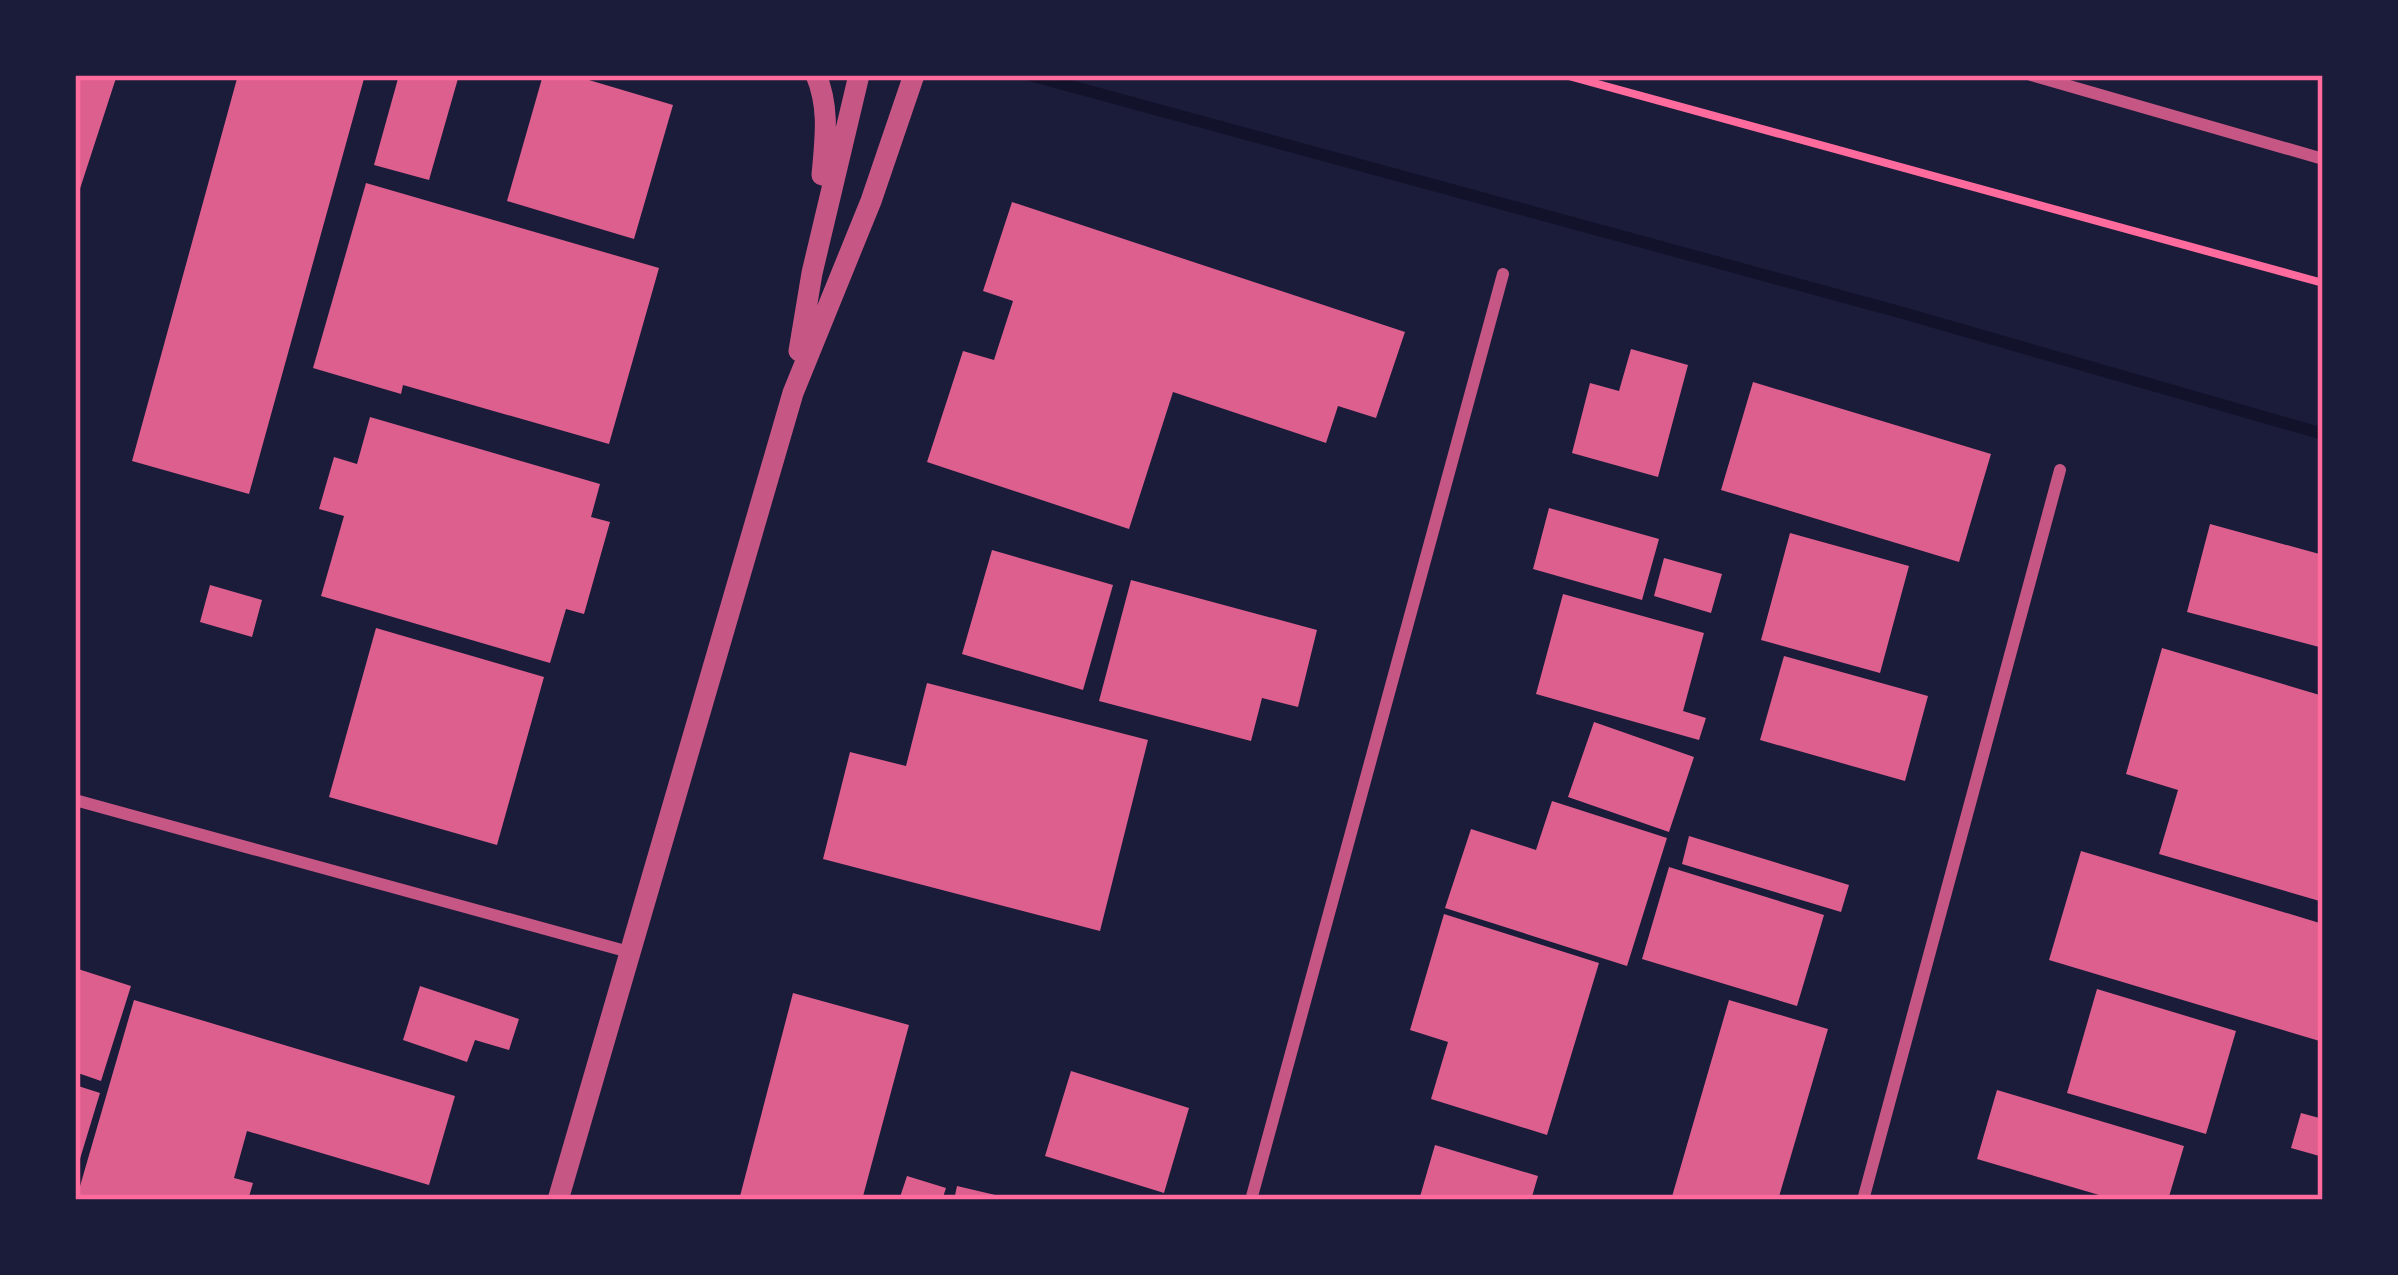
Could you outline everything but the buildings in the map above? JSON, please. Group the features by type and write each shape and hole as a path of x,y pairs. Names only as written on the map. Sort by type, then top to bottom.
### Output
{"street":[{"path":"814,265 826,120 816,75"},
{"path":"793,393 814,265 859,75"},
{"path":"558,1200 793,393 871,201 914,75"},
{"path":"2032,75 2323,159"},
{"path":"1251,1200 1503,274"},
{"path":"1863,1200 2060,470"},
{"path":"75,800 629,952"}],"path":[{"path":"1565,75 2323,284"}],"waterway":[{"path":"1030,75 1903,313 2323,434"}]}
